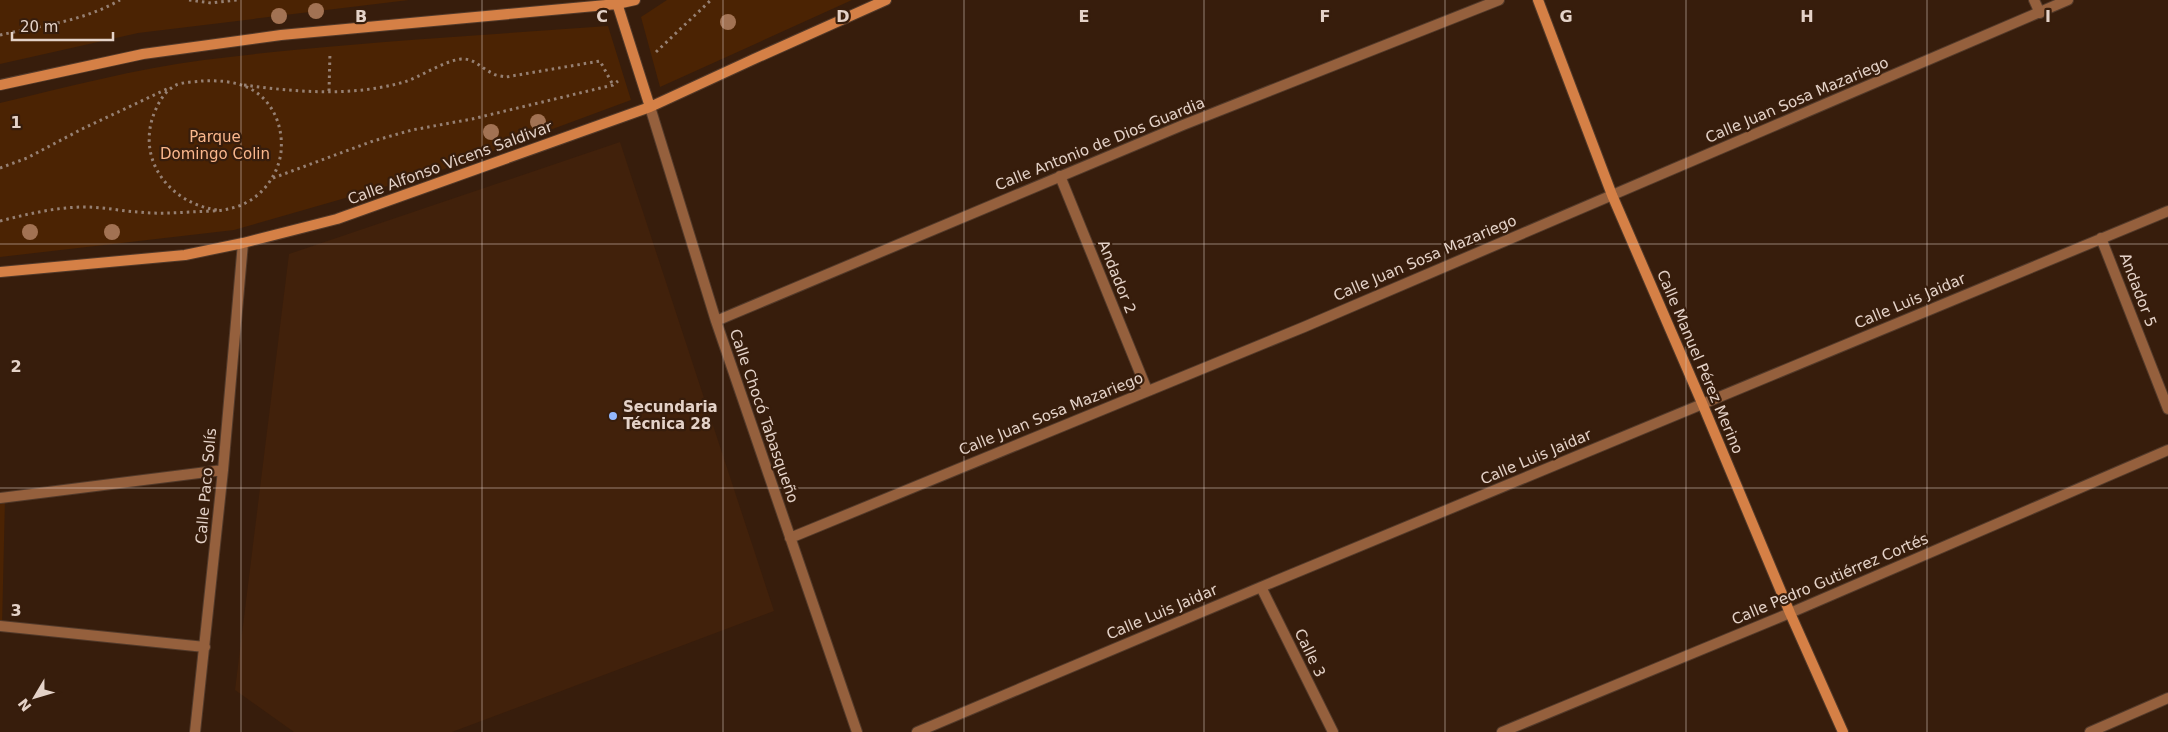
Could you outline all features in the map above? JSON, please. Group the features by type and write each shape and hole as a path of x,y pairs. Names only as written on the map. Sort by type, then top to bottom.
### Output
{"main road":[{"path":"0,85 143,54 271,36 635,0"},
{"name":"Calle Alfonso Vicens Saldivar","path":"0,272 185,255 243,243 337,219 650,107 886,0"},
{"name":"Calle Manuel Pérez Merino","path":"1538,0 1612,195 1790,613 1843,732"},
{"path":"617,2 650,107"}],"street":[{"name":"Calle Antonio de Dios Guardia","path":"716,321 1060,176 1499,0"},
{"path":"2034,0 2040,13"},
{"name":"Calle Juan Sosa Mazariego","path":"790,538 1304,326 2068,0"},
{"name":"Calle Chocó Tabasqueño","path":"650,107 716,321 856,732"},
{"name":"Andador 2","path":"1060,176 1147,390"},
{"name":"Calle Luis Jaidar","path":"916,732 2168,211"},
{"name":"Andador 5","path":"2101,238 2168,408"},
{"name":"Calle Paco Solís","path":"195,732 223,470 243,243"},
{"name":"Calle Pedro Gutiérrez Cortés","path":"1502,732 1790,613 2168,450"},
{"path":"0,498 223,470"},
{"name":"Calle 3","path":"1261,587 1333,732"},
{"path":"0,626 205,648"},
{"path":"2090,732 2168,698"}],"path":[{"path":"0,35 97,12 120,0"},
{"path":"189,0 211,2 236,0"},
{"path":"273,178 373,141 412,130 613,85 652,56 710,0"},
{"path":"329,91 330,46"},
{"path":"0,168 26,158 82,129 177,85 217,80 282,90 329,91 370,89 405,82 462,59 473,61 492,74 506,77 600,62 613,85"},
{"path":"0,221 40,212 87,207 164,214 217,210 233,208 252,199 265,189 273,178 280,157 282,139 278,120 268,102 256,91 237,84"},
{"path":"177,85 164,94 150,126 149,144 154,163 161,178 180,195 202,208 217,210"}],"shaded area":[{"path":"620,142 774,611 452,732 294,732 235,690 289,254"}],"green space":[{"path":"0,0 409,0 138,33 0,64"},
{"path":"667,0 852,0 660,87 641,17"},
{"name":"Parque Domingo Colin","path":"608,26 631,100 436,172 234,230 0,257 0,103 127,73 204,60 355,44"},
{"path":"0,498 5,498 2,627 0,626"}],"place":[{"name":"Secundaria Técnica 28","path":"613,416"}]}
